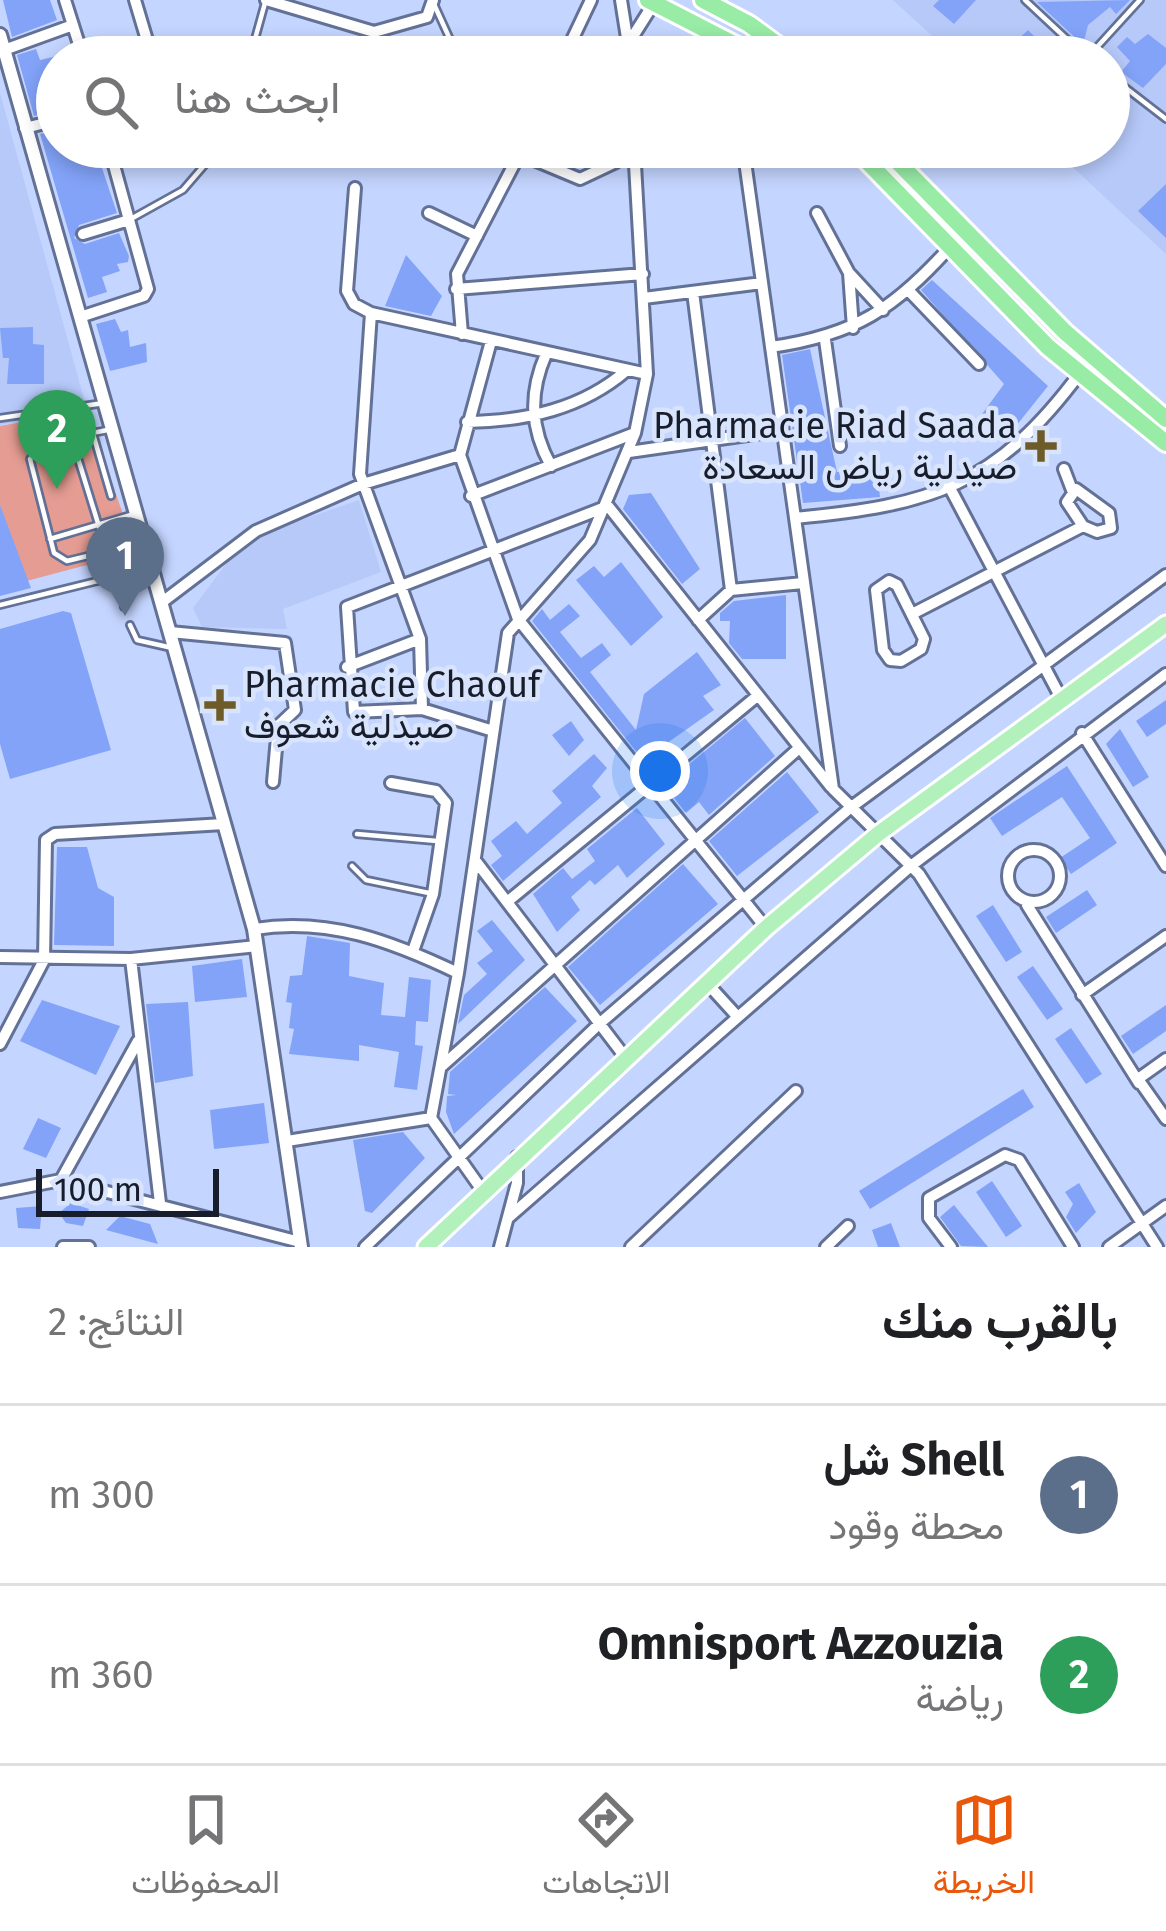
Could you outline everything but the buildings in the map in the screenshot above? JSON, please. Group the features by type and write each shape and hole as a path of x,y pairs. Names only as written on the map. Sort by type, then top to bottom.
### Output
{"highway":[{"path":"703,0 765,36"},
{"path":"651,2 712,36"},
{"path":"873,168 1080,373 1166,443"},
{"path":"904,168 1065,332 1166,419"}],"main road":[{"path":"426,1247 766,928 878,835 1166,624"}],"street":[{"path":"65,0 76,36"},
{"path":"135,0 146,36"},
{"path":"574,36 591,0"},
{"path":"621,0 627,36"},
{"path":"266,2 382,32 428,17 433,1"},
{"path":"636,36 651,2"},
{"path":"36,166 2,42 73,25"},
{"path":"25,128 36,125"},
{"path":"0,1192 61,1180 160,1203 301,1245 254,929 37,168"},
{"path":"80,317 147,292 115,168"},
{"path":"462,334 456,289 512,168"},
{"path":"557,168 580,179 603,168"},
{"path":"482,1190 431,1118 458,973 504,646 518,619 571,566 608,506 635,433 646,374 636,168"},
{"path":"746,168 833,789"},
{"path":"356,188 347,291 354,304 370,313 646,374"},
{"path":"429,213 477,236"},
{"path":"817,213 849,273 884,310"},
{"path":"83,234 129,220"},
{"path":"771,347 825,340 853,328 910,292 950,247"},
{"path":"849,273 853,328"},
{"path":"456,289 643,274"},
{"path":"644,298 762,283"},
{"path":"693,292 731,590"},
{"path":"910,292 979,364"},
{"path":"370,313 363,484 420,639 422,710"},
{"path":"825,340 840,446"},
{"path":"490,341 460,455 518,619 766,928"},
{"path":"546,353 533,395 533,417 551,466"},
{"path":"467,422 533,417 597,393 628,370"},
{"path":"795,518 896,508 950,488 1023,439 1080,373"},
{"path":"629,452 782,430"},
{"path":"471,496 635,433"},
{"path":"161,603 256,531 363,484 460,455"},
{"path":"1064,470 1072,490 1067,502 1083,526 1102,532 1113,521 1083,490 1072,490"},
{"path":"950,488 1062,700"},
{"path":"490,730 422,710 359,715 350,708 347,607 398,583 608,506"},
{"path":"608,506 797,750 912,865 1157,1247"},
{"path":"912,614 1083,526"},
{"path":"365,1247 599,1024 850,808 1166,575"},
{"path":"889,581 897,585 912,614 923,634 921,650 902,661 890,660 883,650 878,586 889,581"},
{"path":"698,620 731,590 803,583"},
{"path":"170,632 286,643 295,710 278,726 274,782"},
{"path":"347,667 420,639"},
{"path":"508,1218 912,865 1166,674"},
{"path":"507,902 756,697"},
{"path":"1082,733 1166,866"},
{"path":"442,1066 797,750"},
{"path":"391,783 441,794 443,841 433,894 412,951"},
{"path":"0,1044 44,960 43,845 50,836 224,824"},
{"path":"1027,905 1040,904 1061,883 1039,846 1006,867 1027,905 1082,995 1166,1119"},
{"path":"475,860 625,1057"},
{"path":"254,929 324,924 412,951 458,973"},
{"path":"1082,995 1166,936"},
{"path":"0,957 131,959 257,946"},
{"path":"131,959 160,1203"},
{"path":"706,982 736,1016"},
{"path":"61,1180 138,1041"},
{"path":"1138,1083 1142,1073 1166,1060"},
{"path":"631,1247 796,1090"},
{"path":"286,1141 431,1118"},
{"path":"951,1247 928,1218 926,1203 1005,1155 1019,1160 1073,1247"},
{"path":"500,1247 517,1157"},
{"path":"1108,1247 1166,1206"},
{"path":"826,1247 848,1226"},
{"path":"63,1247 89,1247"}],"lane":[{"path":"1025,0 1064,36"},
{"path":"1106,36 1140,0"},
{"path":"433,1 449,36"},
{"path":"256,36 266,2"},
{"path":"1130,91 1166,118"},
{"path":"129,220 183,190 202,168"},
{"path":"0,418 104,404"},
{"path":"72,439 105,545 100,553 62,560 50,539 30,459 38,448 72,439 112,429"},
{"path":"93,434 111,496"},
{"path":"50,539 136,514"},
{"path":"0,604 153,572"},
{"path":"124,607 125,593 153,572"},
{"path":"130,625 137,640 175,648"},
{"path":"357,834 443,841"},
{"path":"352,866 366,880 433,894"}],"shaded area":[{"path":"893,0 1166,0 1166,254 1074,168 1130,168 1130,36 932,36"},
{"path":"0,93 87,410 0,425"},
{"path":"87,410 136,552 0,588 0,426"},
{"path":"359,500 381,572 283,609 287,629 202,627 193,608 244,540"}],"place":[{"name":"Pharmacie Riad Saada صيدلية رياض السعادة","path":"1041,446"},
{"name":"Omnisport Azzouzia","path":"57,489"},
{"name":"Shell شل","path":"125,616"},
{"name":"Pharmacie Chaouf صيدلية شعوف","path":"220,705"}]}
